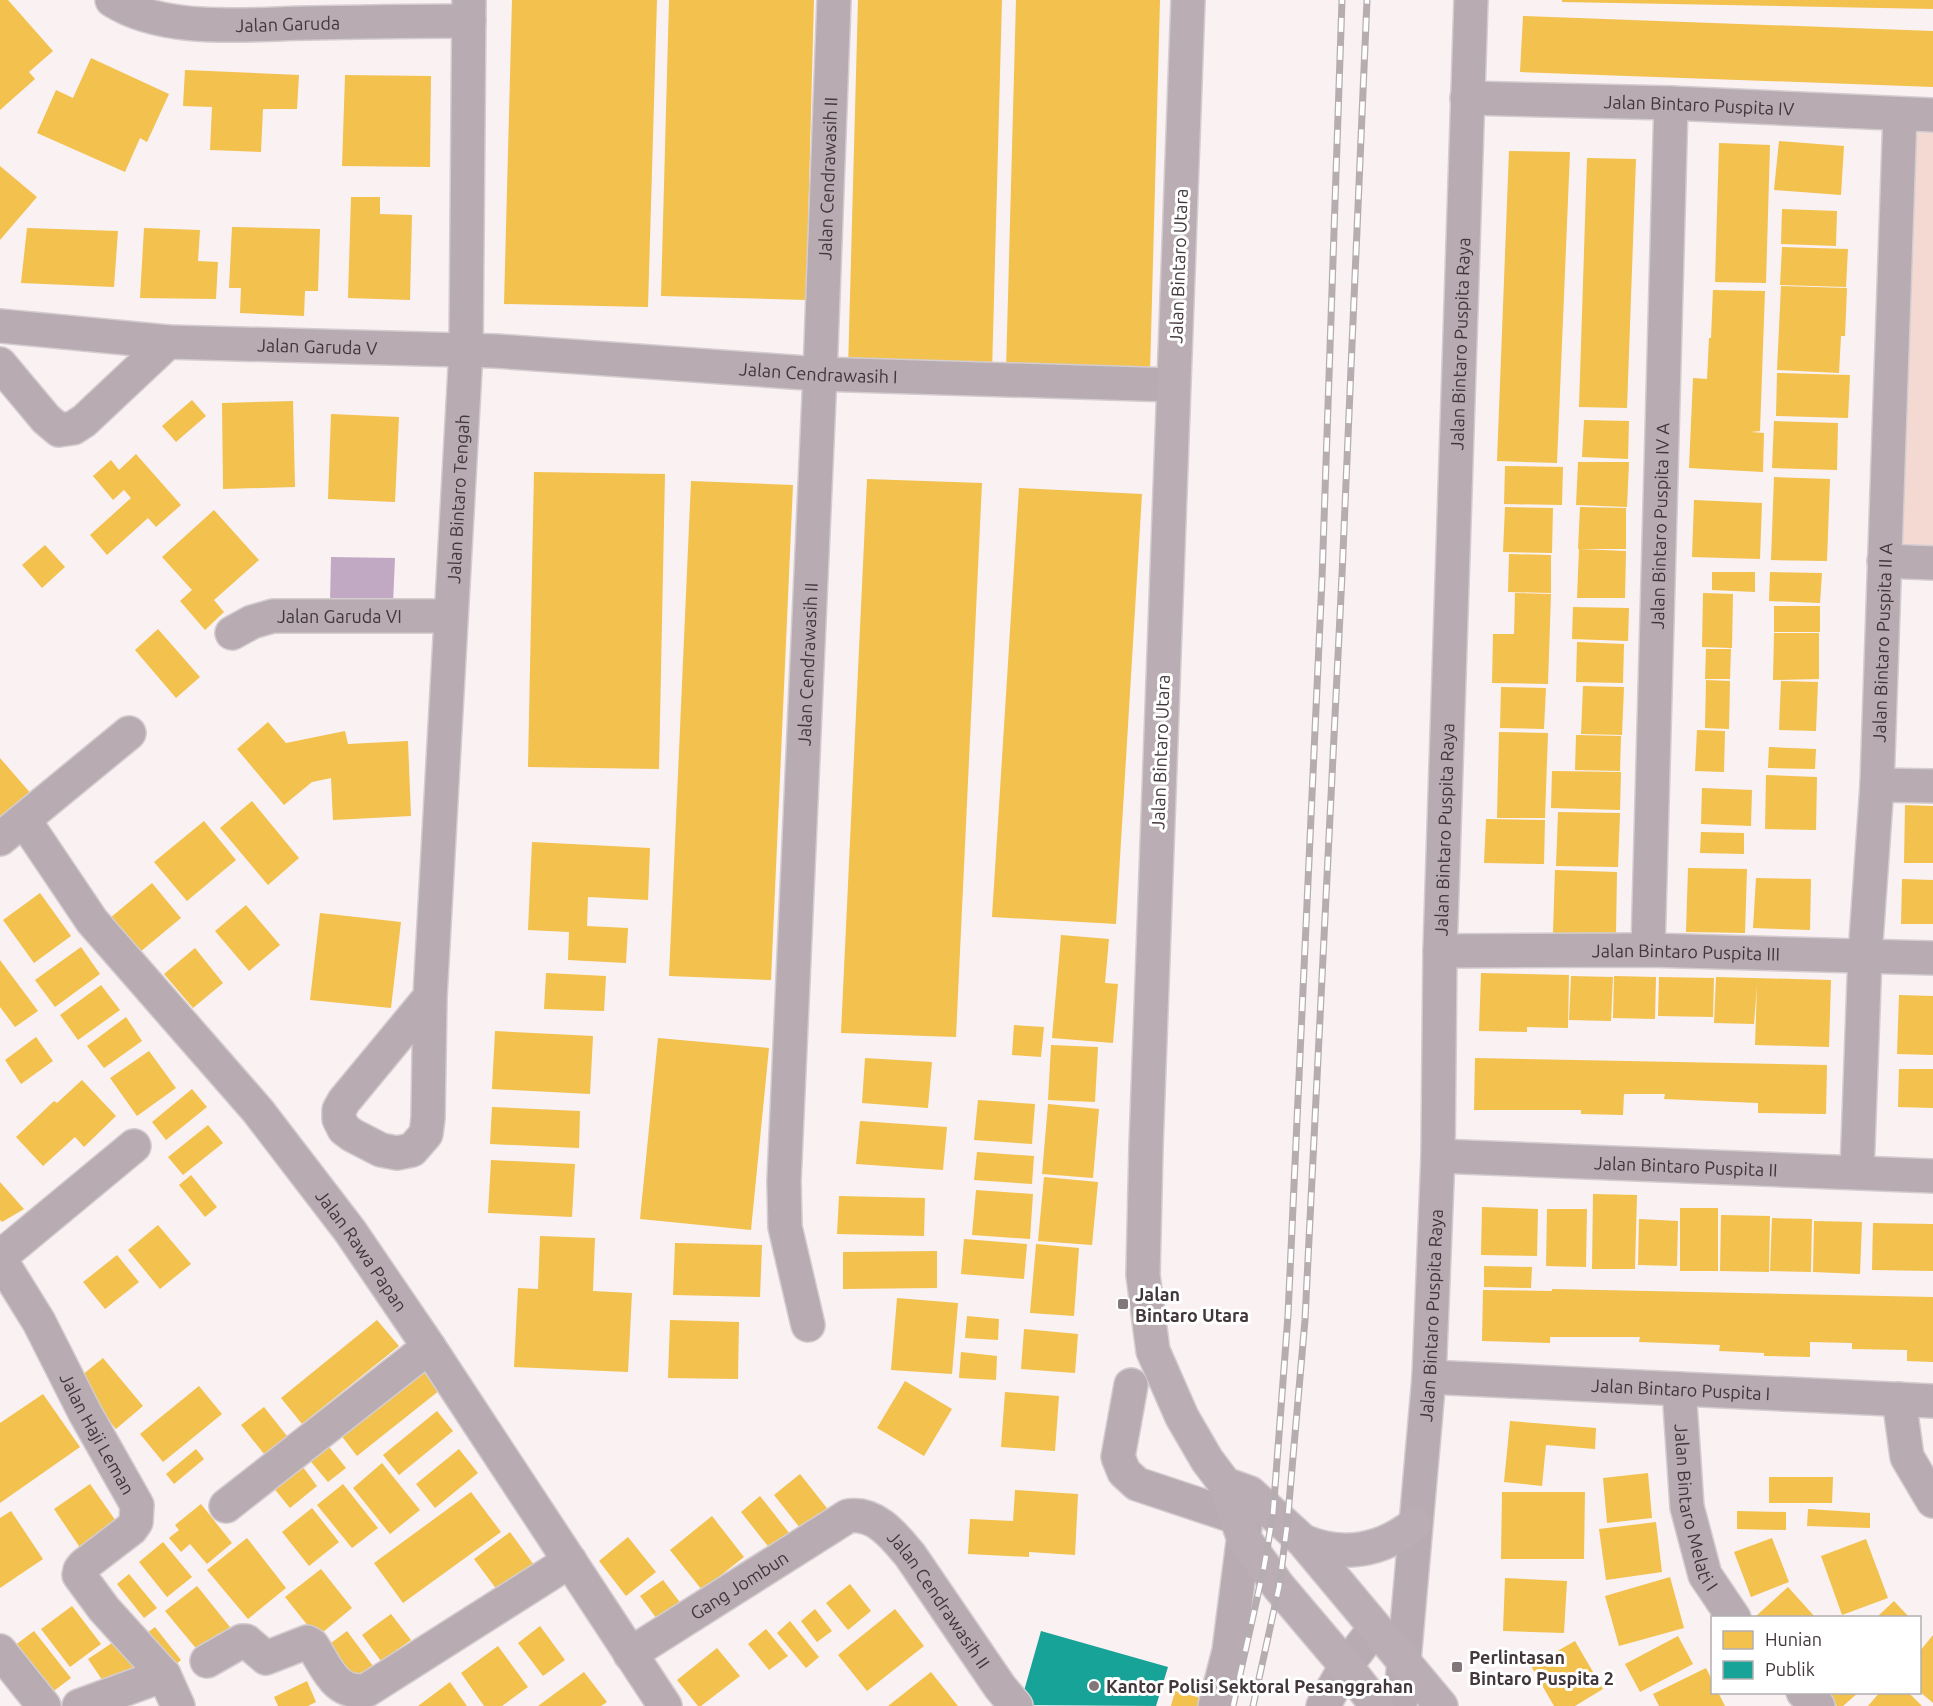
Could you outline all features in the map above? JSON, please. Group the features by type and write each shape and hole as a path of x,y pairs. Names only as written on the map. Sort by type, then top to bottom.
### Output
{"main road":[{"name":"Jalan Bintaro Utara","path":"1188,0 1143,1275 1153,1351 1182,1417 1239,1508"},
{"path":"1239,1508 1308,1548 1441,1706"},
{"path":"1239,1508 1292,1603 1377,1706"},
{"path":"1308,1548 1356,1550 1388,1542 1415,1529"}],"street":[{"name":"Jalan Garuda","path":"112,0 159,19 215,24 469,10"},
{"name":"Jalan Cendrawasih II","path":"808,1325 785,1227 784,1181 820,374 834,0"},
{"name":"Jalan Bintaro Puspita Raya","path":"1400,1706 1429,1377 1438,1156 1440,951 1471,0"},
{"name":"Jalan Bintaro Tengah","path":"430,997 466,351 469,10"},
{"name":"Jalan Bintaro Puspita IV","path":"1467,98 1671,103 1933,115"},
{"name":"Jalan Bintaro Puspita IV A","path":"1648,950 1671,103"},
{"name":"Jalan Bintaro Puspita II A","path":"1857,1172 1865,955 1877,784 1900,114"},
{"name":"Jalan Garuda V","path":"0,326 168,342 466,351"},
{"path":"0,364 46,419 59,430 73,428 84,421 168,342"},
{"name":"Jalan Cendrawasih I","path":"466,351 820,374 1173,385"},
{"path":"1884,561 1933,563"},
{"name":"Jalan Garuda VI","path":"232,633 252,622 273,616 450,616"},
{"name":"Jalan Rawa Papan","path":"129,734 12,829 258,1111 350,1232 429,1347 664,1706"},
{"path":"1877,784 1933,786"},
{"name":"Jalan Bintaro Puspita III","path":"1440,951 1648,950 1933,958"},
{"path":"0,1258 134,1146"},
{"name":"Jalan Bintaro Puspita II","path":"1438,1156 1933,1176"},
{"name":"Jalan Haji Leman","path":"0,1258 39,1322 85,1413 136,1505 136,1522 131,1529 84,1565 80,1570 80,1575 104,1609 164,1675 178,1706"},
{"path":"226,1506 429,1347"},
{"name":"Jalan Bintaro Puspita I","path":"1429,1377 1933,1401"},
{"path":"1131,1385 1118,1457 1124,1472 1137,1484 1239,1508 1229,1651 1215,1706"},
{"name":"Jalan Bintaro Melati I","path":"1679,1389 1687,1507 1705,1575 1733,1616"},
{"path":"1899,1399 1907,1457 1933,1501"},
{"name":"Jalan Cendrawasih II","path":"848,1516 869,1518 884,1526 896,1538 1000,1687 1016,1706"},
{"name":"Gang Jombun","path":"630,1654 848,1516"},
{"path":"207,1661 242,1641 246,1641 266,1658 307,1642 312,1645 339,1686 351,1691 367,1690 570,1561"},
{"path":"1323,1706 1346,1666 1374,1629"},
{"path":"0,1651 44,1706"},
{"path":"79,1706 164,1675"},
{"path":"1805,1694 1818,1706"}],"shaded area":[{"path":"1900,114 1933,115 1933,563 1884,561"},
{"path":"331,557 395,558 393,604 330,602"}],"building: Hunian":[{"path":"0,0 8,0 53,51 29,72 35,79 0,110"},
{"path":"512,0 657,0 648,307 504,304"},
{"path":"669,0 814,0 806,300 661,296"},
{"path":"858,0 1002,0 992,372 848,370"},
{"path":"1016,0 1160,0 1150,374 1006,371"},
{"path":"1562,0 1933,0 1933,9 1562,2"},
{"path":"1523,16 1933,31 1933,87 1520,72"},
{"path":"91,58 169,94 147,142 140,138 125,172 37,133 56,90 73,98"},
{"path":"185,70 299,75 297,109 263,109 261,152 210,150 212,107 183,106"},
{"path":"345,75 431,76 430,167 342,166"},
{"path":"1779,141 1844,146 1841,195 1774,190"},
{"path":"1719,143 1770,145 1766,283 1715,282"},
{"path":"1509,151 1570,152 1557,463 1497,461"},
{"path":"1587,158 1636,159 1627,408 1579,407"},
{"path":"0,166 37,197 0,240"},
{"path":"351,197 380,197 380,214 412,215 410,300 348,298"},
{"path":"1782,209 1837,211 1836,246 1781,244"},
{"path":"232,227 320,229 318,291 305,291 304,316 240,313 241,288 229,288"},
{"path":"27,228 118,231 114,287 21,283"},
{"path":"144,228 200,230 198,261 218,262 216,299 140,298"},
{"path":"1782,247 1848,249 1846,287 1780,285"},
{"path":"1781,286 1847,288 1845,336 1841,336 1839,373 1777,370"},
{"path":"1713,290 1765,291 1760,431 1751,432 1764,433 1763,472 1689,468 1693,378 1707,379"},
{"path":"1777,373 1850,375 1848,418 1776,416"},
{"path":"192,400 206,416 176,442 162,426"},
{"path":"293,401 295,487 223,489 222,403"},
{"path":"331,414 399,417 395,502 328,499"},
{"path":"1584,420 1629,421 1628,459 1582,457"},
{"path":"1774,421 1838,423 1837,470 1772,468"},
{"path":"136,454 181,505 156,527 148,518 107,555 90,535 131,498 124,490 113,500 93,476 111,460 119,470"},
{"path":"1578,462 1629,462 1627,507 1576,505"},
{"path":"1505,466 1563,467 1562,505 1504,504"},
{"path":"534,472 665,474 659,769 528,767"},
{"path":"1774,477 1830,479 1827,561 1771,560"},
{"path":"867,479 982,483 956,1037 841,1033"},
{"path":"691,481 793,485 771,980 669,976"},
{"path":"1019,488 1142,494 1116,924 992,917"},
{"path":"1694,500 1762,503 1760,559 1692,557"},
{"path":"1505,507 1553,508 1552,553 1503,552"},
{"path":"1580,507 1626,508 1626,549 1578,549"},
{"path":"214,510 259,560 214,600 224,612 205,630 180,601 192,590 162,557"},
{"path":"45,545 65,567 42,588 22,565"},
{"path":"1579,549 1626,551 1625,598 1577,598"},
{"path":"1509,554 1551,555 1551,593 1508,592"},
{"path":"1712,572 1755,572 1755,592 1712,590"},
{"path":"1770,572 1822,573 1820,603 1769,601"},
{"path":"1515,593 1551,594 1548,684 1492,683 1493,634 1514,634"},
{"path":"1703,593 1733,594 1732,648 1702,647"},
{"path":"1774,606 1820,606 1820,632 1774,632"},
{"path":"1573,607 1629,608 1628,641 1572,639"},
{"path":"158,629 200,677 176,698 135,650"},
{"path":"1774,633 1819,633 1819,679 1773,680"},
{"path":"1577,642 1624,644 1623,683 1576,682"},
{"path":"1706,649 1731,649 1730,679 1705,679"},
{"path":"1706,680 1730,681 1729,729 1705,728"},
{"path":"1781,681 1818,682 1816,731 1779,730"},
{"path":"1583,686 1624,687 1622,735 1581,734"},
{"path":"1501,687 1546,688 1544,729 1500,728"},
{"path":"268,722 286,743 345,731 348,744 408,741 411,816 333,820 331,778 312,782 284,805 237,749"},
{"path":"1697,730 1725,731 1724,772 1695,771"},
{"path":"1499,732 1548,733 1545,818 1497,818"},
{"path":"1576,735 1621,736 1620,771 1575,770"},
{"path":"1769,747 1816,749 1815,769 1768,768"},
{"path":"0,758 33,796 0,825"},
{"path":"1552,771 1621,772 1620,810 1551,808"},
{"path":"1766,775 1817,777 1816,830 1765,829"},
{"path":"1702,788 1752,790 1751,826 1701,824"},
{"path":"252,801 299,858 268,885 220,828"},
{"path":"1905,805 1933,806 1933,863 1904,863"},
{"path":"1558,812 1620,813 1618,867 1556,866"},
{"path":"1486,819 1545,820 1544,864 1484,863"},
{"path":"204,821 236,860 187,901 154,862"},
{"path":"1701,832 1744,833 1744,854 1700,853"},
{"path":"532,842 650,848 648,900 588,897 587,926 628,928 626,963 568,960 569,932 528,930"},
{"path":"1688,868 1747,869 1745,933 1686,932"},
{"path":"1555,870 1617,872 1616,934 1553,933"},
{"path":"1756,878 1811,879 1810,930 1753,928"},
{"path":"1902,879 1933,880 1933,924 1901,924"},
{"path":"152,883 181,918 134,957 104,923"},
{"path":"40,893 71,936 34,963 3,920"},
{"path":"246,905 280,945 249,971 215,931"},
{"path":"320,913 401,922 391,1008 310,1000"},
{"path":"1061,935 1109,939 1105,983 1118,984 1113,1043 1052,1038"},
{"path":"81,947 100,974 55,1007 35,980"},
{"path":"195,948 223,983 193,1008 164,974"},
{"path":"0,960 38,1011 15,1027 0,1007"},
{"path":"546,973 606,976 604,1011 544,1009"},
{"path":"1481,973 1569,975 1568,1028 1527,1027 1527,1032 1479,1031"},
{"path":"1571,976 1613,977 1611,1021 1569,1020"},
{"path":"1614,976 1656,977 1655,1019 1613,1018"},
{"path":"1659,977 1714,978 1713,1017 1658,1016"},
{"path":"1716,977 1831,980 1829,1047 1755,1045 1757,986 1754,1024 1714,1023"},
{"path":"101,985 120,1010 78,1040 60,1015"},
{"path":"1899,995 1933,996 1933,1055 1897,1054"},
{"path":"126,1017 142,1041 104,1068 87,1046"},
{"path":"1014,1025 1044,1027 1041,1057 1012,1055"},
{"path":"495,1031 593,1036 590,1094 492,1089"},
{"path":"36,1037 53,1061 21,1084 5,1060"},
{"path":"658,1038 769,1048 751,1230 640,1219"},
{"path":"1051,1045 1098,1047 1095,1102 1048,1100"},
{"path":"149,1051 176,1088 137,1116 110,1078"},
{"path":"865,1058 932,1062 928,1108 862,1103"},
{"path":"1475,1058 1827,1065 1826,1114 1758,1113 1758,1103 1664,1099 1665,1094 1624,1094 1623,1115 1581,1114 1581,1110 1474,1110"},
{"path":"1899,1069 1933,1069 1933,1108 1898,1107"},
{"path":"82,1080 116,1116 84,1147 75,1137 43,1166 16,1137 54,1101 57,1103"},
{"path":"192,1089 207,1107 166,1140 152,1122"},
{"path":"978,1100 1035,1104 1032,1144 974,1140"},
{"path":"1048,1104 1099,1109 1093,1178 1042,1174"},
{"path":"492,1107 580,1111 579,1148 490,1144"},
{"path":"860,1121 947,1127 943,1170 856,1164"},
{"path":"208,1125 223,1143 183,1175 168,1157"},
{"path":"977,1152 1034,1156 1032,1184 974,1180"},
{"path":"491,1160 575,1164 572,1217 488,1213"},
{"path":"191,1175 217,1207 205,1217 179,1185"},
{"path":"1044,1177 1098,1182 1092,1245 1038,1241"},
{"path":"0,1182 24,1209 2,1222 0,1220"},
{"path":"976,1190 1033,1194 1030,1239 972,1235"},
{"path":"1593,1194 1637,1195 1635,1269 1592,1269"},
{"path":"839,1196 925,1198 924,1236 837,1234"},
{"path":"1482,1207 1538,1209 1537,1256 1481,1255"},
{"path":"1680,1208 1718,1208 1718,1271 1680,1271"},
{"path":"1547,1209 1587,1209 1586,1267 1546,1266"},
{"path":"1721,1215 1770,1216 1769,1272 1720,1271"},
{"path":"1772,1218 1812,1219 1811,1272 1770,1271"},
{"path":"1639,1219 1678,1221 1677,1266 1638,1265"},
{"path":"1814,1221 1862,1222 1860,1274 1813,1272"},
{"path":"1873,1223 1933,1224 1933,1271 1872,1270"},
{"path":"158,1225 191,1264 160,1289 128,1250"},
{"path":"540,1236 595,1238 593,1291 632,1293 628,1372 514,1367 518,1288 538,1289"},
{"path":"964,1239 1027,1244 1024,1279 961,1274"},
{"path":"675,1243 762,1245 760,1297 673,1295"},
{"path":"1036,1244 1079,1248 1074,1316 1030,1313"},
{"path":"937,1251 937,1288 843,1289 843,1252"},
{"path":"117,1255 139,1282 105,1309 83,1282"},
{"path":"1484,1266 1532,1267 1531,1288 1484,1287"},
{"path":"1552,1289 1933,1297 1933,1362 1907,1361 1907,1350 1852,1349 1852,1343 1810,1342 1810,1357 1764,1356 1764,1353 1719,1351 1720,1345 1639,1342 1640,1337 1550,1337 1550,1343 1482,1341 1483,1290 1552,1291"},
{"path":"897,1298 958,1303 952,1374 891,1370"},
{"path":"967,1316 999,1319 998,1340 965,1338"},
{"path":"377,1320 399,1346 302,1424 281,1398"},
{"path":"670,1320 739,1322 738,1379 668,1378"},
{"path":"1024,1329 1078,1334 1075,1373 1021,1369"},
{"path":"961,1352 997,1356 996,1380 959,1378"},
{"path":"103,1358 143,1406 116,1429 76,1380"},
{"path":"419,1364 440,1390 357,1456 337,1430"},
{"path":"905,1381 952,1409 924,1456 877,1428"},
{"path":"199,1386 222,1414 163,1462 140,1434"},
{"path":"1005,1392 1059,1396 1055,1451 1001,1447"},
{"path":"43,1394 80,1447 0,1503 0,1423"},
{"path":"264,1407 291,1441 268,1459 241,1425"},
{"path":"437,1411 453,1431 399,1475 383,1455"},
{"path":"1510,1421 1596,1428 1595,1449 1546,1445 1542,1486 1504,1482"},
{"path":"325,1442 346,1468 328,1482 307,1457"},
{"path":"196,1449 204,1459 174,1484 166,1474"},
{"path":"459,1449 478,1473 435,1508 416,1484"},
{"path":"300,1463 317,1486 290,1508 272,1486"},
{"path":"382,1463 420,1510 390,1534 353,1488"},
{"path":"1648,1473 1652,1518 1607,1523 1603,1478"},
{"path":"800,1474 830,1512 804,1533 774,1495"},
{"path":"1769,1477 1833,1477 1832,1503 1769,1503"},
{"path":"90,1484 118,1524 81,1549 54,1509"},
{"path":"343,1484 378,1528 352,1548 317,1505"},
{"path":"1015,1490 1078,1494 1075,1555 1029,1552 1029,1557 968,1554 970,1519 1013,1521"},
{"path":"471,1492 501,1532 403,1603 374,1563"},
{"path":"1502,1492 1585,1492 1584,1559 1501,1559"},
{"path":"760,1496 790,1534 771,1550 741,1512"},
{"path":"201,1504 232,1543 207,1564 190,1544 181,1552 169,1538 179,1530 175,1525"},
{"path":"312,1508 339,1542 309,1566 282,1532"},
{"path":"1808,1509 1870,1513 1870,1528 1807,1526"},
{"path":"11,1511 43,1559 0,1588 0,1518"},
{"path":"1737,1511 1786,1512 1786,1530 1737,1529"},
{"path":"712,1516 744,1557 702,1590 670,1550"},
{"path":"1656,1522 1662,1572 1606,1580 1599,1529"},
{"path":"510,1532 539,1572 503,1598 474,1559"},
{"path":"628,1537 656,1572 626,1596 599,1561"},
{"path":"247,1538 286,1588 248,1619 207,1570"},
{"path":"1772,1538 1789,1582 1751,1597 1734,1552"},
{"path":"1866,1539 1888,1598 1842,1615 1821,1556"},
{"path":"163,1542 192,1577 167,1597 139,1562"},
{"path":"321,1569 352,1608 317,1637 285,1597"},
{"path":"129,1574 157,1608 144,1618 117,1584"},
{"path":"1670,1577 1684,1628 1619,1646 1605,1596"},
{"path":"1505,1578 1567,1581 1564,1633 1503,1631"},
{"path":"663,1580 685,1609 662,1626 640,1596"},
{"path":"850,1584 871,1611 848,1630 826,1603"},
{"path":"197,1586 230,1627 199,1652 165,1611"},
{"path":"1788,1587 1814,1616 1756,1616"},
{"path":"1894,1601 1908,1616 1878,1616"},
{"path":"72,1606 101,1644 70,1667 41,1629"},
{"path":"815,1609 832,1631 817,1642 801,1621"},
{"path":"895,1609 924,1646 867,1691 838,1655"},
{"path":"391,1614 411,1640 381,1661 362,1635"},
{"path":"790,1621 819,1657 806,1668 777,1633"},
{"path":"540,1626 565,1660 543,1676 518,1643"},
{"path":"155,1627 181,1660 170,1669 143,1636"},
{"path":"766,1629 788,1656 769,1670 748,1644"},
{"path":"34,1631 71,1678 51,1693 14,1646"},
{"path":"347,1631 373,1666 349,1684 323,1649"},
{"path":"1933,1635 1933,1703 1921,1693 1921,1650"},
{"path":"1678,1636 1693,1664 1640,1692 1625,1664"},
{"path":"118,1639 141,1672 111,1693 88,1659"},
{"path":"1575,1641 1603,1689 1575,1706 1554,1706 1531,1666"},
{"path":"498,1646 528,1687 502,1706 484,1706 461,1673"},
{"path":"717,1648 740,1676 698,1706 677,1680"},
{"path":"1706,1668 1711,1678 1711,1694 1719,1694 1725,1706 1659,1706 1653,1694"},
{"path":"584,1672 607,1702 601,1706 538,1706"},
{"path":"931,1672 958,1706 888,1706"},
{"path":"307,1681 316,1702 308,1706 278,1706 274,1697"},
{"path":"450,1682 467,1706 418,1706"},
{"path":"1175,1691 1201,1698 1199,1706 1171,1706"},
{"path":"1827,1694 1857,1694 1843,1706 1837,1706"},
{"path":"1878,1694 1910,1694 1922,1706 1868,1706"}],"building: Publik":[{"name":"Kantor Polisi Sektoral Pesanggrahan","path":"1041,1631 1168,1667 1156,1706 1020,1705"}],"railway":[{"path":"1233,1706 1264,1567 1273,1514 1288,1315 1322,579 1342,0"},
{"path":"1253,1706 1279,1587 1287,1526 1305,1320 1342,575 1367,0"}],"place":[{"name":"Jalan Bintaro Utara","path":"1123,1304"},
{"name":"Perlintasan Bintaro Puspita 2","path":"1457,1667"},
{"name":"Kantor Polisi Sektoral Pesanggrahan","path":"1094,1686"}]}
